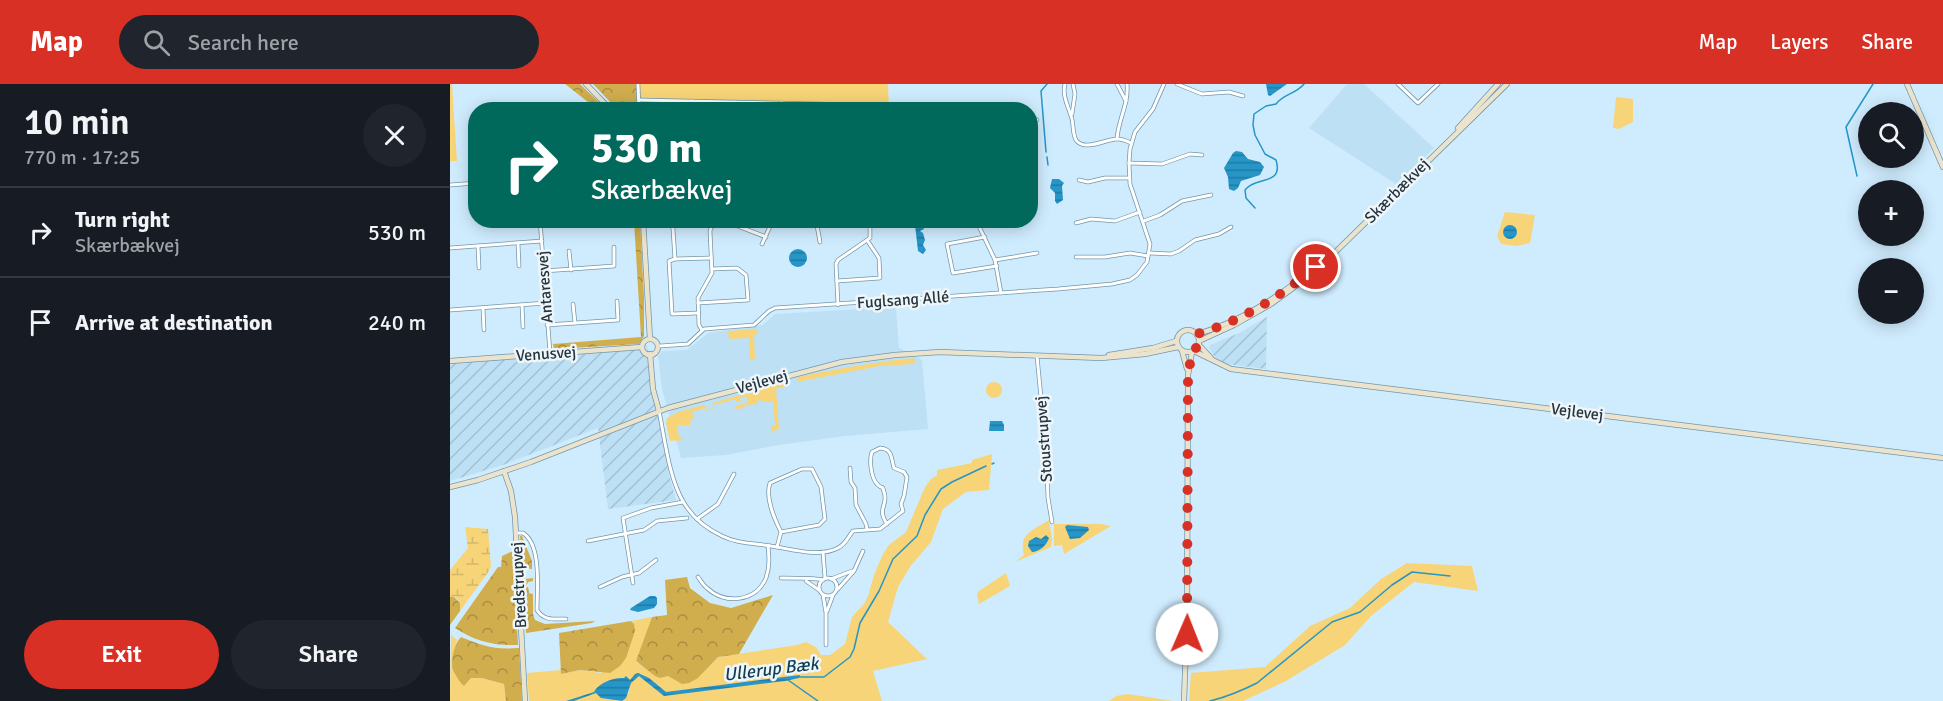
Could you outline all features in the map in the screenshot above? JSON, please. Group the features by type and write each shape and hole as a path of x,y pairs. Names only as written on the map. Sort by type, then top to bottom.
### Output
{"street":[{"path":"586,84 603,102"},
{"path":"638,84 639,100 734,102"},
{"path":"1065,84 1064,91 1075,138 1080,143 1087,145 1117,139 1131,142"},
{"path":"1071,116 1075,94 1073,84"},
{"path":"1117,84 1126,101"},
{"path":"1117,139 1119,122 1126,101 1127,84"},
{"path":"1149,255 1150,244 1129,178 1129,163 1131,142 1153,109 1164,84"},
{"path":"1177,84 1202,94 1229,92 1243,96"},
{"path":"1398,84 1419,103 1438,84"},
{"name":"Skærbækvej","path":"1451,137 1498,84"},
{"name":"Skærbækvej","path":"1199,343 1271,304 1315,272 1507,84"},
{"path":"1907,84 1943,167"},
{"path":"1129,163 1162,164 1190,154 1202,155"},
{"path":"1078,180 1088,182 1105,178 1129,178"},
{"path":"450,185 468,184"},
{"path":"1143,221 1160,215 1182,201 1211,195"},
{"path":"1076,223 1091,219 1115,221 1140,212"},
{"path":"1076,257 1105,257 1130,253 1171,254 1195,240 1219,234 1230,227"},
{"name":"Antaresvej","path":"541,228 550,353"},
{"path":"643,228 650,339"},
{"path":"673,228 675,259"},
{"path":"702,330 699,325 698,298 712,273 711,228"},
{"path":"742,228 766,237"},
{"path":"762,244 769,228"},
{"path":"817,228 820,242"},
{"path":"838,305 836,264 838,260 867,240 871,235 871,228"},
{"path":"980,228 997,266 1001,293"},
{"path":"985,237 947,244 953,273 997,266"},
{"path":"837,281 880,278 879,258 867,240"},
{"path":"450,248 542,241"},
{"path":"518,243 519,266"},
{"name":"Skærbækvej","path":"1197,334 1233,321 1269,301 1306,276 1342,245"},
{"path":"478,246 480,268"},
{"path":"544,272 615,266 614,247"},
{"path":"569,251 571,270"},
{"path":"995,260 1036,253"},
{"name":"Fuglsang Allé","path":"659,346 688,344 702,330 754,325 775,308 1123,283 1137,275 1149,255"},
{"path":"698,313 672,314 669,261 711,258"},
{"path":"698,303 748,300 746,275 737,268 712,269"},
{"path":"547,325 618,320 617,301"},
{"path":"450,310 546,303"},
{"path":"573,304 574,323"},
{"path":"522,305 523,327"},
{"path":"483,308 484,330"},
{"path":"1184,701 1187,617 1188,375 1185,356 1176,341 1179,334 1184,330 1191,330 1197,334 1199,343 1213,361"},
{"path":"650,339 659,346 655,353 650,354 646,353 642,347 644,342 650,339"},
{"name":"Vejlevej","path":"1089,357 1131,352 1176,341"},
{"path":"1188,375 1193,352 1199,343"},
{"name":"Venusvej","path":"450,361 642,347"},
{"path":"1180,349 1193,352"},
{"name":"Vejlevej","path":"450,487 504,471 659,411 823,366 860,359 940,352 1101,358 1180,349"},
{"name":"Vejlevej","path":"1193,352 1231,369 1943,458"},
{"path":"650,354 653,389 673,476 683,502 697,519 714,532 734,541 807,552 823,552 840,547 853,531 880,529 887,524 903,511 901,504 907,477 904,472 894,468 888,450 880,448 872,452 870,459 875,481 885,494 881,511 887,524"},
{"name":"Stoustrupvej","path":"1037,356 1048,498 1052,522"},
{"path":"850,468 851,482 855,488 856,506 867,530"},
{"path":"777,547 781,532 770,502 769,487 771,483 802,469 812,469 824,498 825,519 819,525 781,532"},
{"name":"Bredstrupvej","path":"504,471 512,498 516,533 525,701"},
{"path":"697,519 718,504 734,474"},
{"path":"633,583 622,520 651,508 683,502"},
{"path":"588,541 644,530 657,521 687,518"},
{"path":"516,533 523,533 527,536 538,560 537,610 547,619 566,619"},
{"path":"698,577 706,588 716,595 729,599 742,599 755,593 765,580 769,566 768,545"},
{"path":"826,613 833,595 854,571 864,551"},
{"path":"819,590 819,584 824,579 823,552"},
{"path":"600,587 622,577 639,573 656,560"},
{"path":"781,578 831,579 854,571"},
{"path":"831,579 836,583 837,590"},
{"path":"804,580 819,590 822,595 826,613 826,645"},
{"path":"822,595 828,597 833,595"}],"shaded area":[{"path":"1347,84 1364,84 1434,148 1396,184 1309,128"},
{"path":"896,307 899,348 922,360 928,429 845,436 726,455 681,458 662,389 658,356 662,351 687,350 708,333 763,325 775,314"},
{"path":"1267,317 1266,369 1226,364 1211,352 1210,345 1239,333"},
{"path":"647,345 669,475 676,500 608,509 598,428 503,465 450,481 450,358"}],"green space":[{"path":"450,84 452,84 457,161 450,161"},
{"path":"565,84 580,84 599,102 588,102"},
{"path":"593,84 636,84 637,102 610,102"},
{"path":"639,84 888,84 889,102 640,102"},
{"path":"1616,97 1633,99 1633,122 1619,129 1613,128"},
{"path":"1505,212 1535,215 1530,243 1517,246 1501,244 1497,236"},
{"path":"634,228 640,228 644,297 644,336 639,344 554,349 553,344 641,337"},
{"path":"757,329 757,334 754,335 755,359 750,360 749,338 729,339 728,331"},
{"path":"914,358 914,364 880,366 797,382 798,377"},
{"path":"788,380 790,385 776,389 779,430 776,429 772,433 771,425 775,425 773,402 762,402 761,400 757,401 758,404 744,405 745,408 735,409 734,407 748,402 746,396 740,398 741,401 736,402 735,399 725,402 726,405 724,402 713,405 712,409 713,403"},
{"path":"991,382 997,382 1002,390 1000,396 991,398 986,393 986,387"},
{"path":"704,405 708,410 706,411 705,408 692,412 694,418 690,420 691,425 677,425 679,437 683,440 670,441 667,418 678,412"},
{"path":"992,454 989,490 966,492 943,509 931,542 910,567 898,587 888,622 927,659 873,671 882,701 622,701 629,692 630,684 605,699 616,701 529,701 527,673 561,670 561,674 580,670 601,673 633,622 631,621 652,617 636,662 660,678 666,676 698,678 718,657 806,642 816,647 821,655 830,655 845,644 852,617 868,596 883,554 889,545 906,532 925,487 937,475 937,470 972,463 972,460"},
{"path":"1049,520 1051,547 1015,562 1024,555 1025,537"},
{"path":"1054,524 1111,526 1064,554 1062,545 1054,546"},
{"path":"465,527 488,529 491,566 460,611 460,603 456,597 450,597 450,570 468,548"},
{"path":"520,536 522,536 532,561 532,569 525,568 525,579 533,578 533,581 528,582 526,587 529,593 533,594 535,620 545,624 595,621 526,633"},
{"path":"513,551 518,645 485,642 455,628 498,567 501,567 502,556"},
{"path":"1407,563 1472,566 1478,591 1414,582 1371,616 1345,645 1286,681 1243,701 1189,701 1191,673 1265,667 1310,626 1350,608 1381,579"},
{"path":"1006,573 1010,586 979,604 977,594 979,591"},
{"path":"687,577 690,588 710,603 731,608 773,595 739,654 718,657 698,678 682,684 668,676 660,678 655,676 636,661 652,617 667,615 665,580"},
{"path":"453,596 460,603 460,611 450,625 450,597"},
{"path":"631,621 635,631 626,658 620,666 610,673 580,670 561,674 559,633"},
{"path":"451,635 457,640 455,664 464,686 471,678 482,678 504,684 506,701 450,701"},
{"path":"461,637 489,647 519,648 522,701 506,701 504,684 482,678 471,678 464,686 462,685 452,666 455,647"},
{"path":"1128,694 1173,701 1109,701 1116,696"}],"water":[{"path":"1266,84 1287,84 1270,96"},
{"path":"1236,151 1242,152 1248,159 1260,162 1264,167 1260,175 1241,181 1234,191 1229,189 1228,177 1224,168"},
{"path":"1052,179 1059,179 1064,183 1062,186 1063,200 1057,204 1055,193 1050,188"},
{"path":"1507,225 1513,225 1517,232 1513,239 1507,239 1503,235 1503,229"},
{"path":"915,228 924,228 920,231 923,233 925,240 923,245 926,250 923,254 918,251"},
{"path":"798,249 804,252 807,258 804,264 798,267 792,264 789,258 792,252"},
{"path":"990,421 1002,421 1004,431 989,431"},
{"path":"1067,525 1088,527 1089,530 1080,538 1070,539 1065,527"},
{"path":"1046,535 1049,538 1045,546 1032,552 1028,546 1029,541 1036,537 1041,539"},
{"path":"650,596 657,598 654,608 638,612 630,610 631,608"},
{"path":"638,673 649,678 666,692 800,675 799,678 785,681 664,696 639,676 631,683 626,698 622,701 601,698 596,693 574,701 566,701 594,692 607,681 626,676 630,680"}],"waterway":[{"path":"1046,152 1041,91 1047,84"},
{"path":"1255,208 1246,198 1245,190 1255,183 1272,177 1276,174 1277,168 1276,160 1265,154 1255,135 1254,114 1266,106 1276,104 1304,84"},
{"path":"1857,176 1846,127 1873,84"},
{"path":"1047,157 1048,165"},
{"name":"Ullerup Bæk","path":"798,677 824,677 850,657 860,623 879,591 893,559 917,536 925,515 941,489 986,466"},
{"path":"1210,701 1234,694 1257,683 1332,622 1360,612 1392,585 1412,572 1450,576"},
{"path":"788,680 818,701"}],"route":[{"path":"1187,634 1188,375 1190,357 1199,345 1197,334 1233,321 1257,308 1295,284 1316,267"}]}
